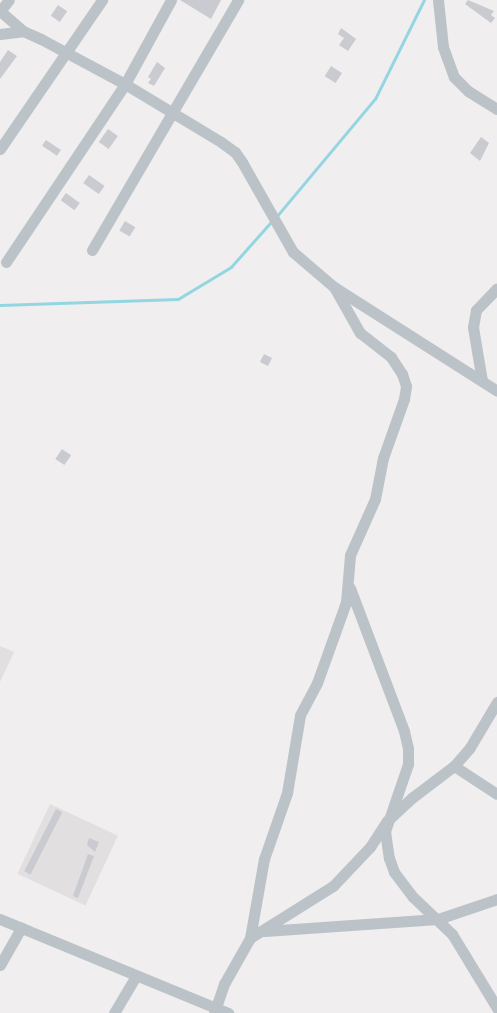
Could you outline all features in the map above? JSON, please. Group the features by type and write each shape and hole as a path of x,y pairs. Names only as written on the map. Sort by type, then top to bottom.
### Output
{"street":[{"path":"9,0 0,11 23,31 69,52 235,152 273,213 287,246 334,287 497,390"},
{"path":"0,149 69,52 102,0"},
{"path":"6,262 125,84 171,0"},
{"path":"92,250 238,0"},
{"path":"438,0 443,47 454,77 468,91 497,109"},
{"path":"0,34 23,31"},
{"path":"215,1011 224,984 250,938 264,859 287,793 300,715 322,668 349,586 350,555 375,500 383,458 406,386 391,357 360,333 334,287"},
{"path":"482,382 473,327 476,310 497,288"},
{"path":"250,938 333,886 370,847 387,821 404,776 408,749 404,730 349,586"},
{"path":"497,702 469,749 454,766 413,797 387,821 385,845 394,872 413,897 438,919 468,956 497,1008"},
{"path":"454,766 497,794"},
{"path":"263,931 438,919 497,899"},
{"path":"0,919 215,1011 228,1013"},
{"path":"0,965 22,928"},
{"path":"114,1013 136,976"}],"shaded area":[{"path":"0,646 14,652 0,682"},
{"path":"50,804 118,836 85,905 17,874"}],"building":[{"path":"180,0 221,0 211,19"},
{"path":"468,0 494,11 491,15 495,18 491,23 465,4"},
{"path":"58,5 67,11 60,22 51,16"},
{"path":"341,28 356,39 348,51 339,45 344,38 338,34"},
{"path":"8,50 17,56 0,79 0,62"},
{"path":"157,62 165,68 154,86 148,83 151,79 148,77"},
{"path":"331,66 342,73 336,83 325,76"},
{"path":"108,129 118,136 109,149 99,142"},
{"path":"481,137 489,143 480,161 470,153"},
{"path":"46,140 61,150 57,156 42,146"},
{"path":"89,175 105,186 99,194 83,183"},
{"path":"66,193 80,203 74,210 61,200"},
{"path":"125,221 135,227 130,237 119,230"},
{"path":"264,354 272,358 268,366 260,362"},
{"path":"62,449 71,455 64,465 55,459"},
{"path":"56,809 62,812 30,875 24,871"},
{"path":"89,838 99,842 95,852 87,845"},
{"path":"88,854 94,856 78,898 73,896"}],"waterway":[{"path":"277,216 375,99 424,0"},
{"path":"0,305 178,299 231,267 271,222"}]}
